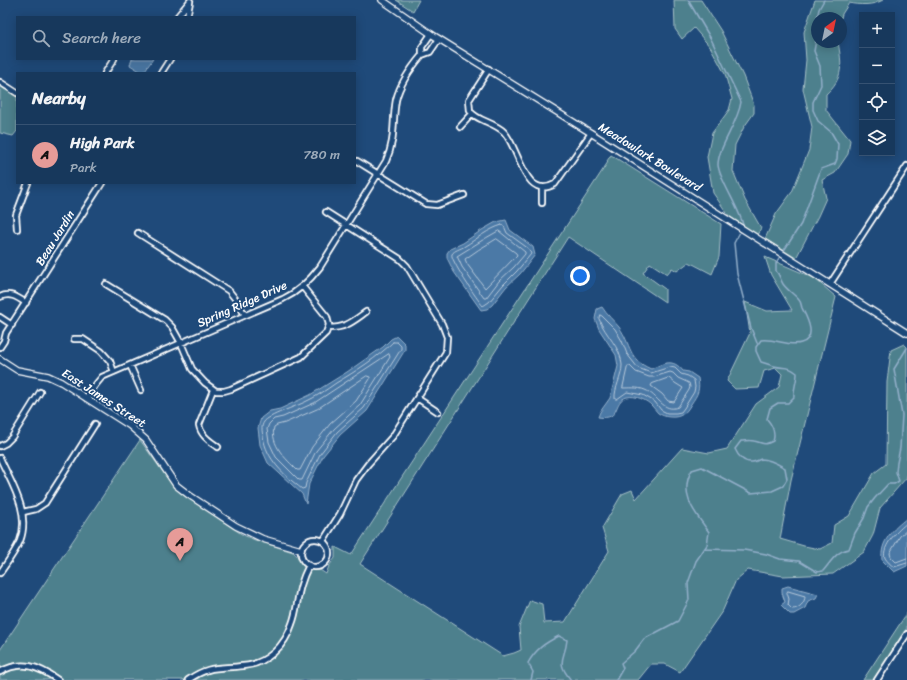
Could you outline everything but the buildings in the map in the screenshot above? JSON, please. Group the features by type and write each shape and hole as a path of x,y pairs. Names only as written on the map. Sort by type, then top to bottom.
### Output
{"street":[{"path":"178,16 190,0"},
{"path":"187,16 190,0"},
{"name":"Meadowlark Boulevard","path":"382,0 431,34 591,133 907,333"},
{"name":"Spring Ridge Drive","path":"422,55 422,47 431,34"},
{"name":"Spring Ridge Drive","path":"86,398 102,377 292,295 308,281 320,267 386,160 392,143 399,90 408,73 422,55 430,52 439,39"},
{"path":"106,72 113,60"},
{"path":"162,72 169,60"},
{"path":"489,70 469,100 469,109 472,114 496,126 504,133 513,144 528,179 534,184 542,187 552,186 559,180 591,133"},
{"path":"0,82 16,92"},
{"path":"460,127 472,114"},
{"path":"357,161 426,204 437,205 464,195"},
{"path":"830,284 907,166"},
{"path":"17,229 16,215 28,184"},
{"name":"Beau Jardin","path":"0,347 4,341 3,336 12,325 101,184"},
{"path":"542,187 542,202"},
{"path":"323,541 340,514 356,480 371,460 393,436 446,352 447,337 440,320 407,266 400,259 326,212"},
{"path":"138,233 229,291 245,315"},
{"path":"106,284 165,320 172,327 181,343 192,369 213,390 220,391 231,389 301,357 323,337 328,328 328,320 326,315 302,286"},
{"path":"0,297 6,294 12,294 26,303"},
{"path":"328,328 343,327 366,312"},
{"path":"0,317 12,325"},
{"path":"74,339 83,339 101,351 110,361 114,372"},
{"name":"East James Street","path":"0,359 11,368 22,372 54,378 140,434 146,440 176,485 244,531 263,539 301,550"},
{"path":"130,365 141,390"},
{"path":"213,390 199,425 202,434 218,447"},
{"path":"0,446 12,437 40,392"},
{"path":"417,398 438,412"},
{"path":"23,512 36,509 45,502 96,424"},
{"path":"0,458 17,496 23,512 24,522 22,536 0,573"},
{"path":"318,539 323,541 329,552 325,562 316,566 309,565 302,559 301,550 310,540 318,539"},
{"path":"188,680 204,670 214,667 251,665 266,658 274,652 289,633 293,623 301,585 309,565"},
{"path":"877,680 907,634"},
{"path":"0,672 10,667 30,666 40,669 58,680"}],"green space":[{"path":"396,0 419,0 413,11"},
{"path":"674,0 701,0 721,31 743,76 754,105 754,113 744,127 735,145 733,171 745,200 761,228 757,235 729,216 713,193 707,157 712,133 729,110 732,99 725,74 711,48 694,28 682,39 675,29"},
{"path":"815,0 883,0 866,4 849,3 843,12 811,12 811,48 839,48 841,64 839,76 832,88 826,94 826,110 850,140 848,154 835,173 822,180 826,198 796,258 765,239 776,214 792,192 809,150 812,127 803,89 806,60 804,32"},
{"path":"0,86 16,96 16,132 13,136 0,133"},
{"path":"611,155 721,224 719,257 712,274 689,262 677,271 672,268 667,274 650,263 643,273 665,289 665,302 568,237 360,564 503,656 521,650 519,627 530,600 542,604 544,623 565,622 609,551 602,528 622,494 632,490 636,499 682,448 709,453 727,449 756,404 779,387 782,374 776,368 764,371 759,388 735,389 727,381 750,333 745,302 767,311 792,310 771,275 765,257 814,278 836,297 791,480 780,539 820,549 832,543 834,525 849,516 874,473 886,464 887,382 891,350 904,344 907,347 907,477 880,508 873,535 864,552 833,574 783,576 748,570 736,580 723,610 680,672 665,664 651,664 638,680 0,680 0,650 140,440 173,486 182,494 243,535 293,552 297,555 306,568 320,570 326,574 329,566 335,558 335,547 351,555 608,162 607,161"},
{"path":"907,613 907,628 873,680 863,680"}],"water":[{"path":"132,60 152,60 144,72 130,65"},
{"path":"506,220 510,230 533,247 535,255 492,305 487,309 481,310 454,272 447,258 447,253 450,249 463,243 496,222"},
{"path":"602,307 619,327 634,356 643,365 651,369 664,364 672,363 676,364 683,371 689,372 698,378 699,389 697,395 683,414 677,417 664,416 658,413 644,400 637,397 627,397 622,399 611,416 598,417 610,398 618,366 616,355 599,329 595,319 597,309"},
{"path":"397,336 405,344 405,350 367,411 340,435 323,456 309,484 306,504 302,494 268,463 260,445 258,428 261,418 270,411 280,409 310,395 347,372"},
{"path":"907,518 907,566 894,572 882,560 883,547 892,531"},
{"path":"788,586 818,594 816,598 808,601 805,608 794,614 790,614 781,605 785,602 782,588"}],"waterway":[{"path":"688,0 711,39 741,102 736,118 721,151 718,165 719,171 738,210 743,225"},
{"path":"818,12 824,0"},
{"path":"783,252 801,224 821,169 835,164 837,159 838,144 831,132 818,121 813,110 813,102 821,85 820,66 814,51 815,48"},
{"path":"740,232 734,243 737,274 751,328 757,343"},
{"path":"616,680 623,668 621,663 635,651 644,639 678,621 689,600 688,583 696,561 707,545 709,532 698,518 690,503 687,487 688,479 692,470 702,467 751,493 772,491 783,486 787,479 785,468 764,459 753,462 746,461 735,449 741,441 752,441 764,444 773,441 773,429 767,419 770,408 778,403 788,403 794,397 797,373 788,368 761,362 756,351 756,347 761,340 797,344 809,337 810,327 800,302 785,286 776,271 776,263 781,255"},
{"path":"704,549 744,550 766,554 780,559 799,561 817,572 823,571 837,554 849,549 868,507 888,484 894,484 899,481 896,472 900,448 902,415 894,369 907,348"},
{"path":"531,680 533,672 528,663 531,658 541,647 559,636 567,640 562,664 563,669 571,680"}],"place":[{"name":"High Park","path":"180,561"}]}
